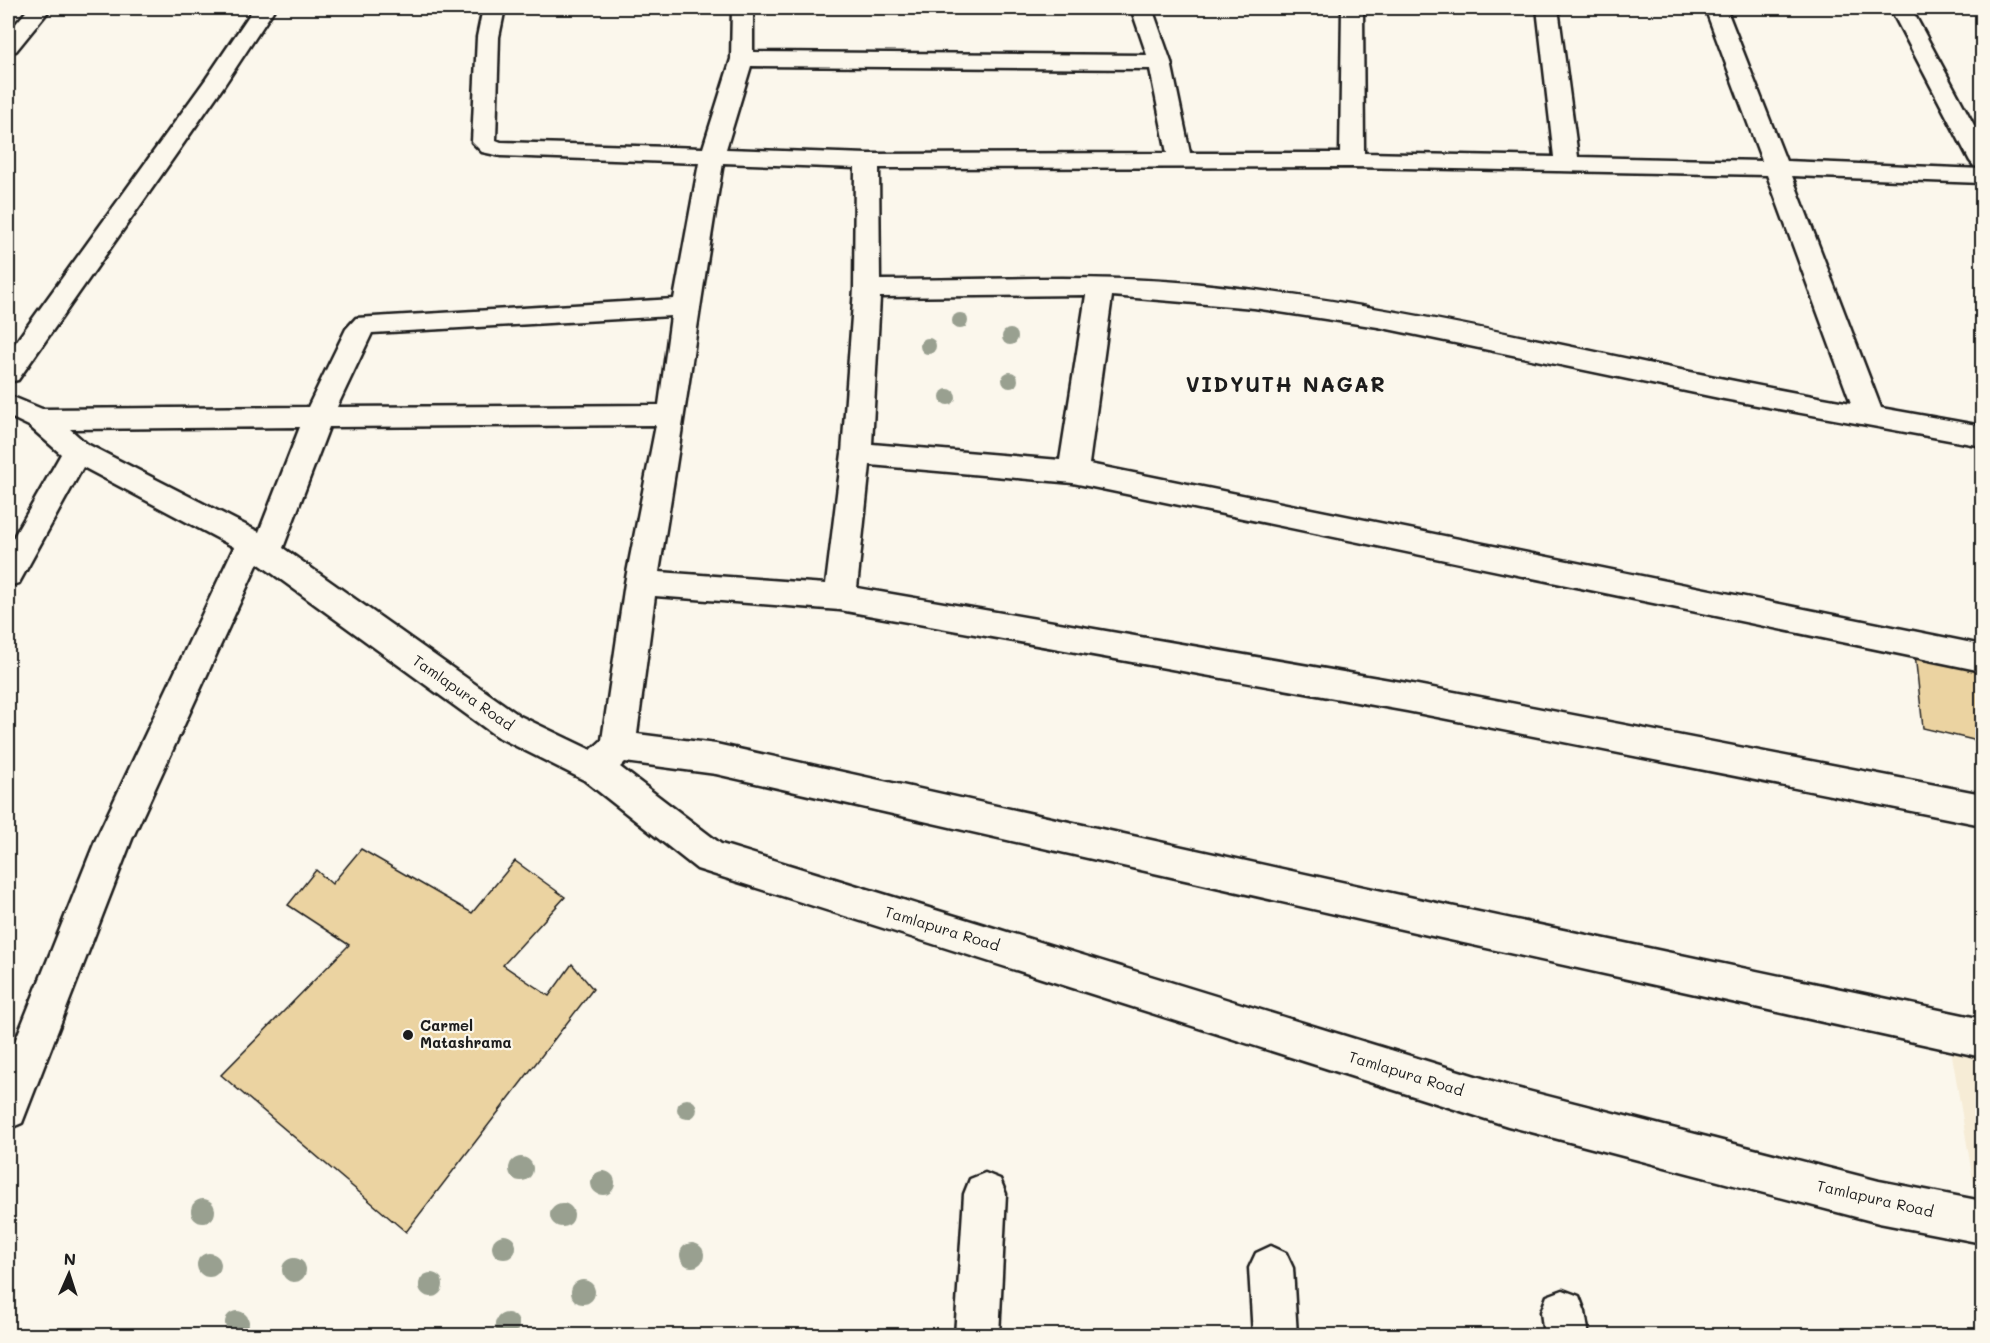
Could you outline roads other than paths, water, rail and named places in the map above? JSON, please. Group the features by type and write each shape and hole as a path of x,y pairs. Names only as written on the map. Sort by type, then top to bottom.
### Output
{"street":[{"path":"8,46 40,8"},
{"path":"8,373 215,82 264,8"},
{"path":"516,8 494,9 488,37 484,142 490,147 867,161 1352,160 1777,168 1983,176"},
{"path":"742,8 742,59 712,157 686,307 672,415 607,757 716,759 1441,921 1983,1038"},
{"path":"1142,8 1160,62 1180,160"},
{"path":"1352,160 1353,8"},
{"path":"1548,8 1567,164"},
{"path":"1716,8 1870,415"},
{"path":"1900,8 1983,161"},
{"path":"742,59 1160,62"},
{"path":"840,598 857,453 867,290 867,161"},
{"path":"867,290 1101,288 1189,292 1322,309 1554,352 1690,382 1983,436"},
{"path":"1073,472 1101,288"},
{"path":"8,1109 114,839 259,547 359,329 365,324 686,307"},
{"path":"23,412 672,415"},
{"name":"Tamlapura Road","path":"23,412 77,451 259,547 507,726 607,757 710,857 1508,1106 1879,1202 1983,1222"},
{"path":"8,574 77,451"},
{"path":"857,453 1073,472 1983,658"},
{"path":"641,583 840,598 1407,697 1983,810"},
{"path":"977,1335 985,1194"},
{"path":"1270,1268 1275,1335"}],"place":[{"name":"Carmel Matashrama","path":"408,1035"}],"district":[{"name":"VIDYUTH NAGAR","path":"1286,385"}]}
